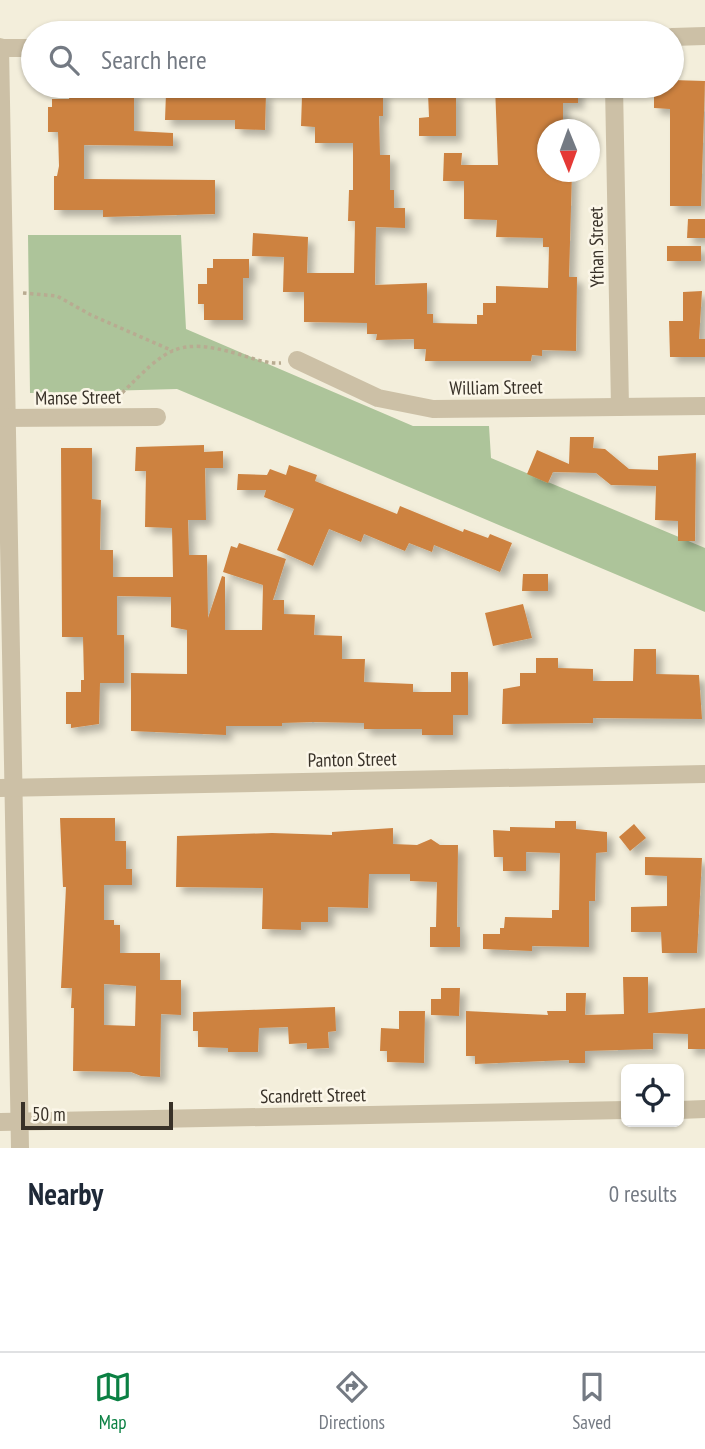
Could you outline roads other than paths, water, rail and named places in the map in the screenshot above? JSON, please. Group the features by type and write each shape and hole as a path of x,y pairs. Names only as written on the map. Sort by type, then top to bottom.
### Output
{"street":[{"path":"684,37 705,36"},
{"path":"20,1148 7,787 0,48 21,48"},
{"name":"Ythan Street","path":"614,98 620,407"},
{"name":"William Street","path":"289,361 378,398 433,409 705,406"},
{"name":"Manse Street","path":"4,418 157,417"},
{"name":"Panton Street","path":"7,787 705,774"},
{"path":"684,1110 705,1109"},
{"name":"Scandrett Street","path":"0,1122 621,1111"}]}
